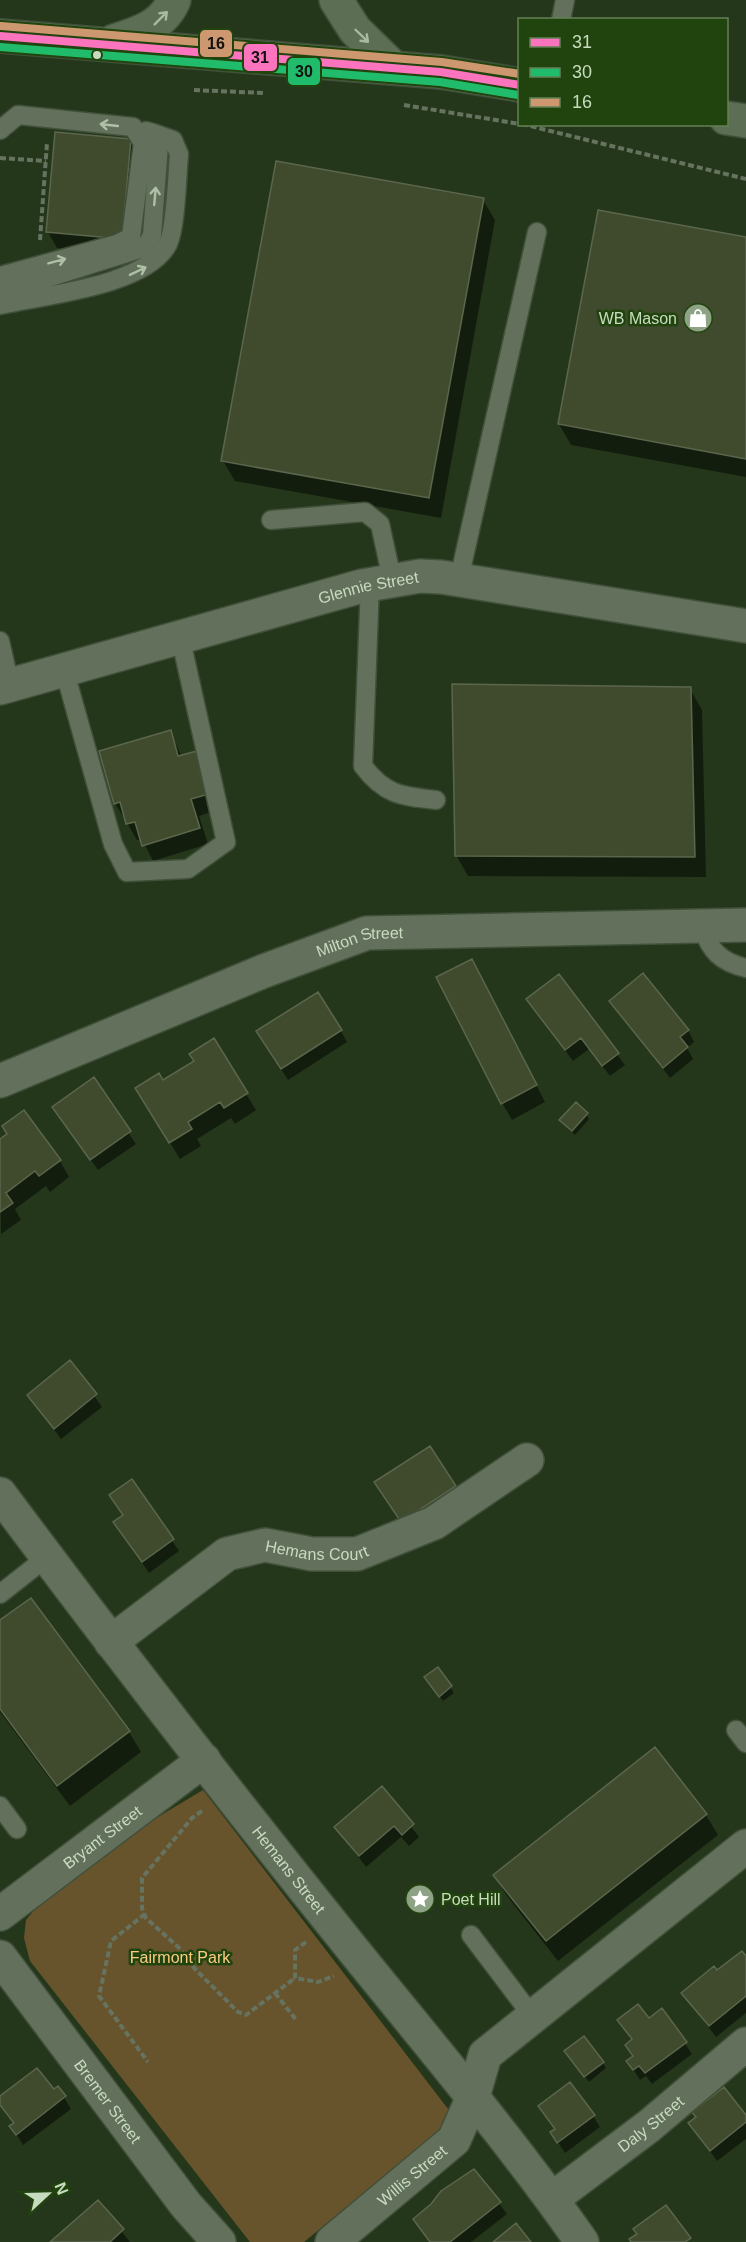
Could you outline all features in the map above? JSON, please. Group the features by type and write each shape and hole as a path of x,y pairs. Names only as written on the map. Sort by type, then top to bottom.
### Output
{"main road":[{"path":"104,44 144,31 161,21 174,0"},
{"path":"336,0 355,30 393,68"},
{"path":"0,36 441,72 518,84"},
{"path":"728,118 746,121"}],"street":[{"name":"Glennie Street","path":"5,686 381,582 420,576 459,579 746,626"},
{"name":"Milton Street","path":"0,1080 256,974 367,933 746,926"},
{"name":"Hemans Court","path":"111,1642 228,1554 266,1545 312,1554 357,1554 434,1523 527,1460"},
{"name":"Hemans Street","path":"0,1494 111,1642 473,2097 552,2199 582,2242"},
{"name":"Bryant Street","path":"0,1914 204,1760"},
{"name":"Willis Street","path":"332,2242 454,2140 473,2097 485,2055 746,1846"},
{"name":"Bremer Street","path":"0,1957 186,2205 219,2242"},
{"name":"Daly Street","path":"552,2199 649,2126 746,2044"}],"lane":[{"path":"561,18 565,0"},
{"path":"0,129 18,115 133,127 173,140 179,154 168,244 153,264 120,280 0,305"},
{"path":"0,276 117,244 131,237 143,143 133,127"},
{"path":"0,293 110,260 141,249 148,243 152,235 159,145 153,133"},
{"path":"459,579 537,232"},
{"path":"271,520 365,512 380,524 381,582 363,766 376,784 399,796 436,800"},
{"path":"64,669 113,844 127,872 188,869 226,842 180,636"},
{"path":"0,641 5,686"},
{"path":"702,927 707,943 717,956 731,965 746,968"},
{"path":"0,1594 47,1557"},
{"path":"0,1806 17,1829"},
{"path":"471,1935 533,2017"}],"path":[{"path":"194,90 276,94"},
{"path":"393,103 518,124"},
{"path":"529,126 746,178"},
{"path":"40,246 48,133"},
{"path":"0,158 46,161"},
{"path":"207,1808 192,1818 142,1878 141,1908 145,1914 238,2012 246,2015 295,1978 318,1982 338,1974"},
{"path":"145,1914 111,1941 99,1996 148,2062"},
{"path":"295,1978 295,1950 309,1940"},
{"path":"275,1993 297,2021"}],"green space":[{"name":"Fairmont Park","path":"203,1790 455,2118 304,2242 250,2242 30,1961 24,1938 26,1920 35,1909 126,1836"}],"building":[{"path":"55,132 131,139 122,239 46,232"},
{"path":"276,161 484,198 429,498 221,461"},
{"path":"598,210 746,237 746,459 558,424"},
{"path":"452,684 691,687 695,857 455,856"},
{"path":"171,730 178,756 197,751 209,794 191,799 200,828 142,846 135,822 126,824 120,802 114,804 99,751"},
{"path":"472,959 537,1085 501,1104 436,977"},
{"path":"643,973 689,1030 680,1037 688,1047 663,1068 609,1001"},
{"path":"559,974 619,1053 602,1066 581,1038 565,1050 526,999"},
{"path":"318,992 342,1030 281,1069 256,1031"},
{"path":"214,1038 248,1093 224,1108 220,1102 188,1122 192,1129 169,1143 135,1088 159,1073 163,1080 194,1061 189,1054"},
{"path":"94,1077 131,1131 90,1160 52,1107"},
{"path":"576,1102 588,1113 572,1131 559,1120"},
{"path":"24,1110 61,1160 39,1176 35,1171 6,1193 13,1203 0,1212 0,1139 7,1134 2,1126"},
{"path":"70,1360 97,1394 54,1429 27,1395"},
{"path":"430,1446 456,1486 401,1522 374,1482"},
{"path":"132,1479 174,1539 142,1562 113,1522 123,1515 109,1495"},
{"path":"31,1598 130,1731 57,1786 0,1709 0,1620"},
{"path":"438,1667 452,1686 439,1697 424,1677"},
{"path":"655,1747 707,1814 546,1941 493,1875"},
{"path":"382,1786 414,1824 402,1835 394,1826 359,1856 334,1827"},
{"path":"742,1951 746,1956 746,1996 709,2026 681,1993 714,1966 717,1970"},
{"path":"638,2004 649,2018 662,2008 687,2042 645,2073 639,2066 633,2070 626,2061 633,2056 625,2045 632,2039 617,2020"},
{"path":"584,2036 604,2062 584,2077 564,2051"},
{"path":"37,2068 54,2089 58,2086 66,2096 16,2135 9,2126 14,2123 0,2105 0,2096"},
{"path":"570,2082 595,2115 557,2143 550,2132 555,2129 538,2106"},
{"path":"724,2087 746,2115 746,2122 710,2151 688,2123 696,2117 692,2112"},
{"path":"474,2169 501,2202 450,2242 430,2242 413,2219 431,2204 441,2191"},
{"path":"98,2200 124,2229 110,2242 50,2242"},
{"path":"666,2205 691,2238 685,2242 631,2242 629,2239 637,2234 633,2229"},
{"path":"516,2223 531,2242 493,2242"}],"transit line":[{"name":"16","path":"1,26 442,62 518,74"},
{"name":"31","path":"0,36 441,72 518,85"},
{"name":"30","path":"0,47 440,82 518,95"}],"place":[{"name":"WB Mason","path":"698,318"},
{"name":"Poet Hill","path":"420,1899"}]}
